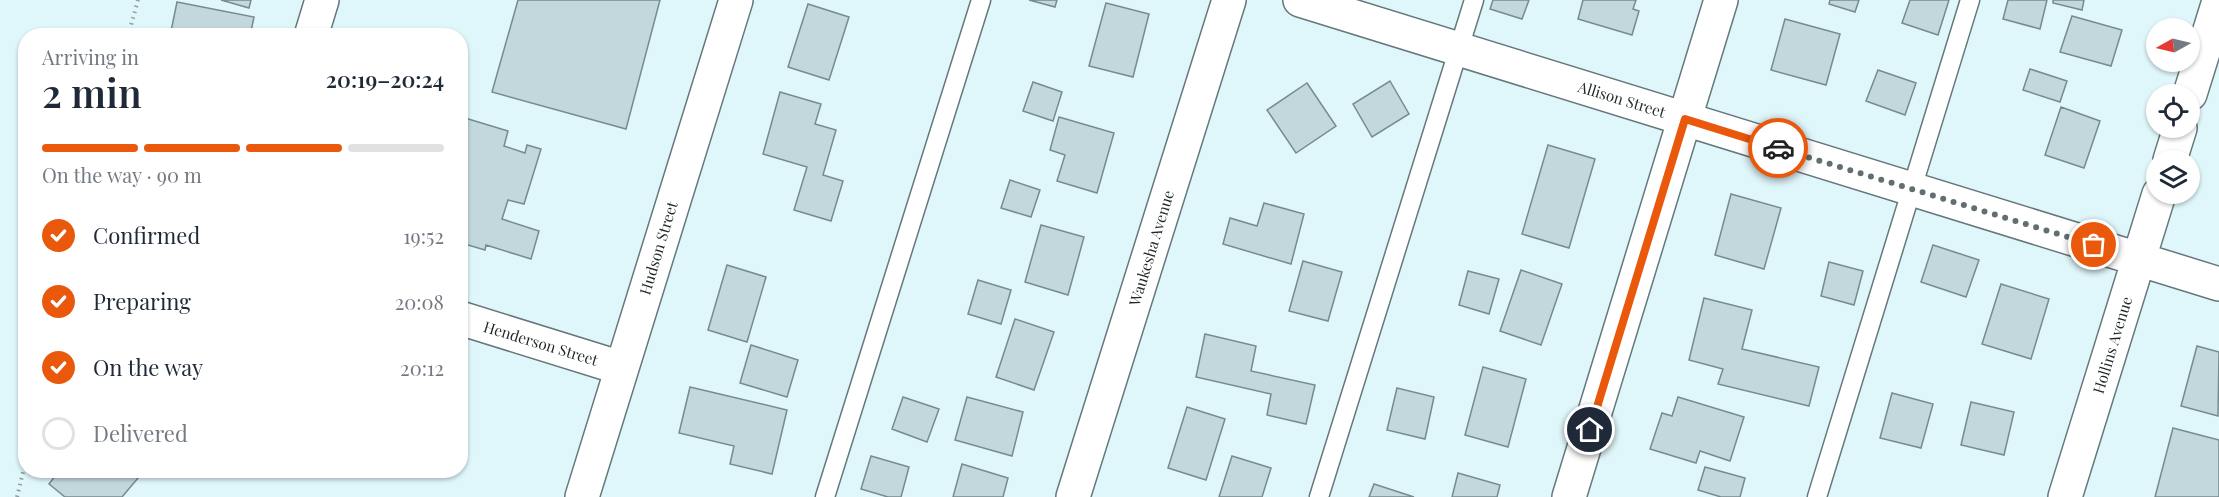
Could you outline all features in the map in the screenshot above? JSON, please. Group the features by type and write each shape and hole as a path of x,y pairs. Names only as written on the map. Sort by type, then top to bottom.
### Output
{"street":[{"path":"313,28 322,0"},
{"name":"Hudson Street","path":"582,497 736,0"},
{"name":"Waukesha Avenue","path":"1073,497 1229,0"},
{"name":"Allison Street","path":"1300,0 2219,284"},
{"path":"1569,497 1721,0"},
{"path":"2193,84 2219,0"},
{"name":"Hollins Avenue","path":"2065,497 2156,204"},
{"name":"Henderson Street","path":"468,320 621,368"}],"lane":[{"path":"825,497 981,0"},
{"path":"1318,497 1474,0"},
{"path":"1817,497 1970,0"}],"path":[{"path":"130,28 138,0"},
{"path":"17,497 22,478"}],"building":[{"path":"221,0 251,0 249,8"},
{"path":"518,0 660,0 626,129 492,92"},
{"path":"1029,0 1057,0 1055,7"},
{"path":"1493,0 1529,0 1522,19 1490,9"},
{"path":"1583,0 1636,0 1633,9 1639,11 1632,35 1578,19"},
{"path":"1830,0 1859,0 1855,12 1829,4"},
{"path":"1910,0 1949,0 1938,35 1902,23"},
{"path":"2008,0 2047,0 2040,29 2003,19"},
{"path":"2053,0 2084,0 2082,10 2053,3"},
{"path":"177,2 254,17 252,28 172,28"},
{"path":"1106,3 1149,14 1133,77 1089,66"},
{"path":"808,4 849,17 829,80 788,67"},
{"path":"2072,16 2122,30 2111,66 2060,52"},
{"path":"1785,19 1840,34 1826,85 1771,70"},
{"path":"2030,69 2067,81 2060,102 2023,90"},
{"path":"1878,70 1916,83 1905,115 1866,101"},
{"path":"1390,81 1409,114 1372,137 1353,104"},
{"path":"1033,82 1062,92 1053,121 1023,111"},
{"path":"1307,83 1336,126 1296,153 1267,110"},
{"path":"780,92 821,104 815,124 836,130 823,175 843,181 831,221 794,210 807,167 763,154"},
{"path":"2061,107 2100,121 2084,168 2045,155"},
{"path":"1059,117 1114,133 1097,193 1057,181 1065,155 1050,150"},
{"path":"468,119 508,131 504,146 525,153 527,145 541,149 524,204 508,200 502,219 539,231 531,259 486,245 485,250 468,245"},
{"path":"1548,145 1595,159 1569,248 1522,234"},
{"path":"1010,180 1040,190 1031,217 1001,208"},
{"path":"1731,194 1781,208 1764,269 1715,255"},
{"path":"1264,203 1304,214 1291,264 1223,244 1230,218 1257,226"},
{"path":"1041,225 1084,237 1068,295 1025,282"},
{"path":"1933,245 1979,260 1966,297 1921,282"},
{"path":"1303,261 1342,272 1328,321 1289,311"},
{"path":"1829,262 1863,271 1854,305 1821,296"},
{"path":"727,265 766,277 747,342 708,330"},
{"path":"1521,270 1562,284 1541,345 1500,331"},
{"path":"1468,271 1499,279 1489,314 1459,305"},
{"path":"978,280 1011,290 1001,324 968,314"},
{"path":"2001,284 2049,299 2031,359 1982,344"},
{"path":"1704,298 1752,310 1742,349 1819,367 1809,406 1718,384 1723,369 1689,360"},
{"path":"1015,319 1054,332 1034,390 996,377"},
{"path":"1205,334 1256,346 1251,371 1315,385 1306,424 1267,415 1271,394 1196,377"},
{"path":"751,345 798,360 787,397 740,383"},
{"path":"2197,346 2219,352 2218,416 2181,406"},
{"path":"1483,367 1526,379 1508,447 1465,435"},
{"path":"690,387 787,410 772,474 730,464 734,446 679,433"},
{"path":"1397,388 1434,397 1425,439 1387,430"},
{"path":"1892,393 1933,404 1921,448 1880,438"},
{"path":"903,397 939,409 927,442 892,429"},
{"path":"967,397 1023,412 1012,456 955,440"},
{"path":"1678,397 1744,417 1730,461 1700,451 1696,463 1650,449 1662,413 1672,416"},
{"path":"1971,402 2014,412 2004,455 1961,445"},
{"path":"1187,407 1225,419 1206,480 1168,468"},
{"path":"2173,428 2219,440 2219,497 2155,497"},
{"path":"871,456 909,467 901,497 888,497 861,489"},
{"path":"1232,456 1271,468 1262,497 1219,497"},
{"path":"962,464 1008,478 1003,497 953,497"},
{"path":"1705,467 1745,478 1740,497 1721,497 1698,490"},
{"path":"1458,473 1500,485 1497,497 1452,497"},
{"path":"54,478 138,478 122,497 65,497 49,484"},
{"path":"1374,484 1414,497 1369,497"}],"way so far":[{"path":"1778,148 2094,245"}],"route":[{"path":"1590,430 1685,119 1778,148"}]}
